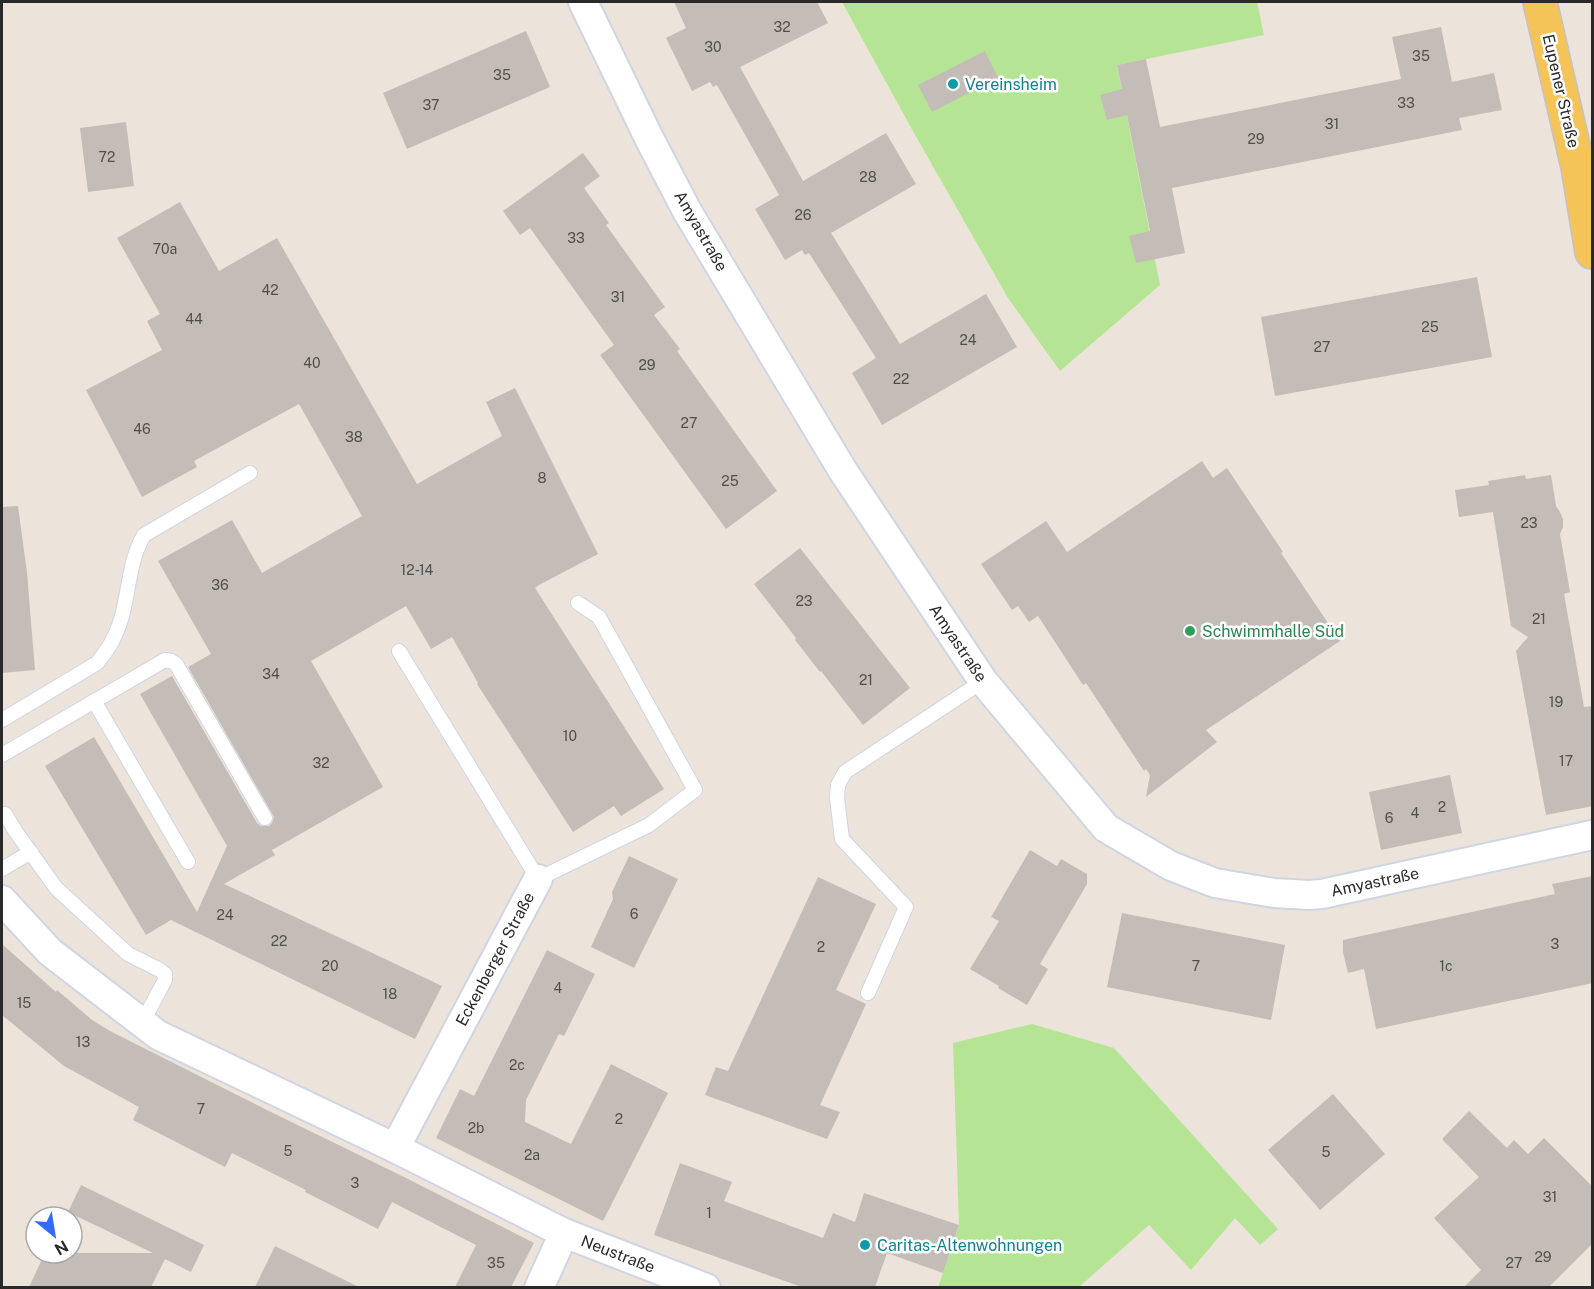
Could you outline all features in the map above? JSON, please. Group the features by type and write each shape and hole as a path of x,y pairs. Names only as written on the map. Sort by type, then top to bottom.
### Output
{"main road":[{"name":"Eupener Straße","path":"1540,2 1578,167 1593,252"}],"street":[{"name":"Amyastraße","path":"583,2 687,211 843,471 983,681 1106,828 1171,866 1215,883 1274,893 1309,895 1593,835"},
{"name":"Eckenberger Straße","path":"395,1148 538,879"},
{"path":"2,900 50,952 158,1035 395,1148 564,1233 538,1287"},
{"name":"Neustraße","path":"564,1233 706,1287"}],"lane":[{"path":"2,720 97,663 108,649 122,616 137,547 144,535 250,473"},
{"path":"538,879 649,825 695,790 598,617 578,603"},
{"name":"Eckenberger Straße","path":"399,651 538,879"},
{"path":"2,754 165,660 171,661 176,664 265,818"},
{"path":"868,993 906,907 842,838 837,798 838,785 845,772 983,681"},
{"path":"94,701 188,862"},
{"path":"5,814 56,888 128,954 165,974 165,980 142,1023"},
{"path":"2,869 30,852"}],"green space":[{"path":"842,2 1257,2 1264,35 1117,65 1160,285 1060,371 1008,298"},
{"path":"1032,1024 1114,1048 1278,1229 1260,1245 1235,1218 1191,1270 1149,1225 1079,1287 938,1288 959,1225 953,1043"}],"building":[{"path":"674,2 817,2 828,23 740,67 803,181 886,133 916,184 831,233 900,344 986,294 1017,347 882,425 852,373 876,358 809,253 805,255 802,250 785,260 755,209 779,195 717,85 713,87 710,82 692,91 666,38 686,28"},
{"path":"1441,27 1452,82 1494,73 1502,110 1459,118 1462,130 1172,188 1185,253 1136,263 1129,236 1150,231 1127,115 1107,120 1100,95 1122,89 1117,65 1146,59 1160,127 1401,79 1392,37"},
{"path":"526,31 550,87 407,149 383,93"},
{"name":"Vereinsheim","path":"985,51 998,78 932,112 918,85"},
{"path":"126,122 134,186 88,192 80,128"},
{"path":"583,153 600,176 584,188 609,223 606,225 665,307 654,315 680,349 677,351 777,491 726,529 600,355 614,345 530,228 520,235 503,211"},
{"path":"180,202 219,271 277,238 417,484 502,436 486,402 515,388 598,554 535,588 664,789 621,816 614,806 573,832 477,684 452,637 431,649 406,606 311,661 383,787 272,850 275,855 224,884 442,986 415,1039 171,920 146,935 45,766 94,737 197,912 227,846 140,694 172,676 257,823 261,826 269,826 274,817 188,667 211,654 158,561 232,520 262,573 362,516 299,404 194,461 197,467 142,497 86,390 162,350 147,321 160,314 117,238"},
{"path":"1477,277 1492,357 1275,396 1261,317"},
{"name":"Schwimmhalle Süd","path":"1202,461 1213,478 1227,468 1340,641 1206,730 1217,742 1146,797 1150,775 1146,769 1144,771 1086,683 1083,685 1038,616 1029,622 1018,606 1012,610 981,564 1046,521 1067,552"},
{"path":"1525,475 1526,479 1551,475 1556,506 1563,519 1560,534 1570,592 1564,594 1584,707 1593,706 1593,806 1546,815 1516,651 1528,637 1511,626 1493,512 1459,517 1455,490 1489,485 1488,481"},
{"path":"18,506 27,573 35,670 2,673 2,507"},
{"path":"800,548 910,688 863,725 795,640 796,638 754,584"},
{"path":"1450,775 1462,833 1381,850 1369,792"},
{"path":"1030,850 1057,866 1061,859 1087,874 1087,884 1040,964 1048,969 1027,1005 970,969 999,921 991,917"},
{"path":"629,856 678,879 634,968 591,947 613,899 612,892"},
{"path":"1593,876 1593,983 1376,1029 1364,969 1348,973 1343,940 1555,894 1552,884"},
{"path":"818,877 876,904 836,990 866,1004 820,1105 840,1112 827,1139 705,1095 716,1067 728,1071"},
{"path":"1122,913 1285,945 1271,1020 1107,987"},
{"path":"2,944 56,992 57,990 92,1020 110,1031 534,1243 511,1287 455,1287 476,1245 392,1202 378,1229 232,1153 225,1167 133,1120 139,1107 64,1066 2,1015"},
{"path":"547,950 595,974 564,1036 559,1034 526,1100 525,1122 571,1144 611,1064 668,1093 603,1221 436,1138 460,1089 474,1096"},
{"path":"1333,1094 1385,1154 1320,1210 1268,1150"},
{"path":"1469,1111 1507,1148 1514,1140 1528,1154 1544,1138 1593,1187 1593,1243 1549,1287 1464,1287 1481,1270 1434,1218 1479,1177 1442,1139"},
{"path":"680,1163 732,1182 724,1201 823,1238 833,1213 855,1222 864,1193 959,1225 943,1273 887,1253 875,1287 802,1287 654,1235"},
{"path":"81,1185 204,1245 191,1272 165,1259 151,1287 29,1287 39,1265 84,1265 84,1253 153,1253 84,1220 84,1205 71,1205"},
{"path":"275,1246 359,1287 255,1287"}],"place":[{"name":"Vereinsheim","path":"953,84"},
{"name":"Schwimmhalle Süd","path":"1190,631"},
{"name":"Caritas-Altenwohnungen","path":"865,1245"}]}
